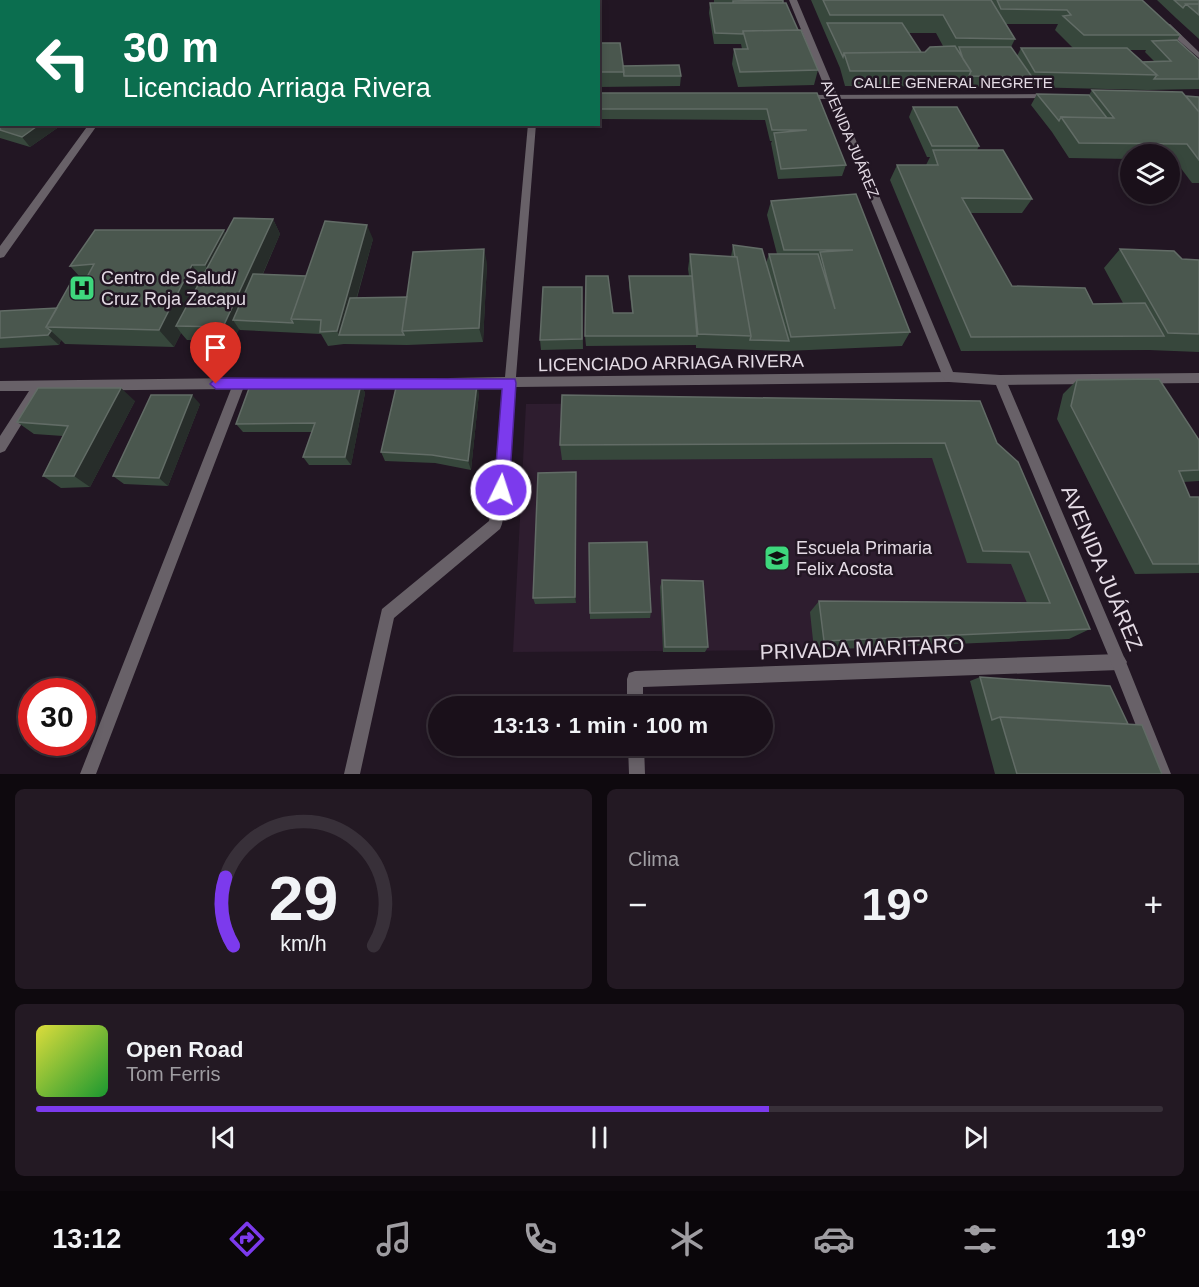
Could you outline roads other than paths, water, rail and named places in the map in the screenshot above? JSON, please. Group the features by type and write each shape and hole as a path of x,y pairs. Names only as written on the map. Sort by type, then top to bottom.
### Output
{"street":[{"name":"AVENIDA JUÁREZ","path":"793,0 949,377"},
{"path":"1156,16 1199,56"},
{"name":"CALLE GENERAL NEGRETE","path":"797,98 1058,96"},
{"path":"0,254 93,126"},
{"path":"352,774 387,614 495,524 501,490 532,126"},
{"name":"LICENCIADO ARRIAGA RIVERA","path":"0,386 510,383 949,377 1000,380 1199,378"},
{"name":"AVENIDA JUÁREZ","path":"1000,380 1119,662 1163,774"},
{"path":"88,774 239,383"},
{"path":"0,447 38,386"},
{"name":"PRIVADA MARITARO","path":"635,696 635,679 1119,662"},
{"path":"636,756 637,774"}],"place":[{"name":"Centro de Salud/ Cruz Roja Zacapu","path":"82,288"},
{"name":"Escuela Primaria Felix Acosta","path":"777,558"}]}
